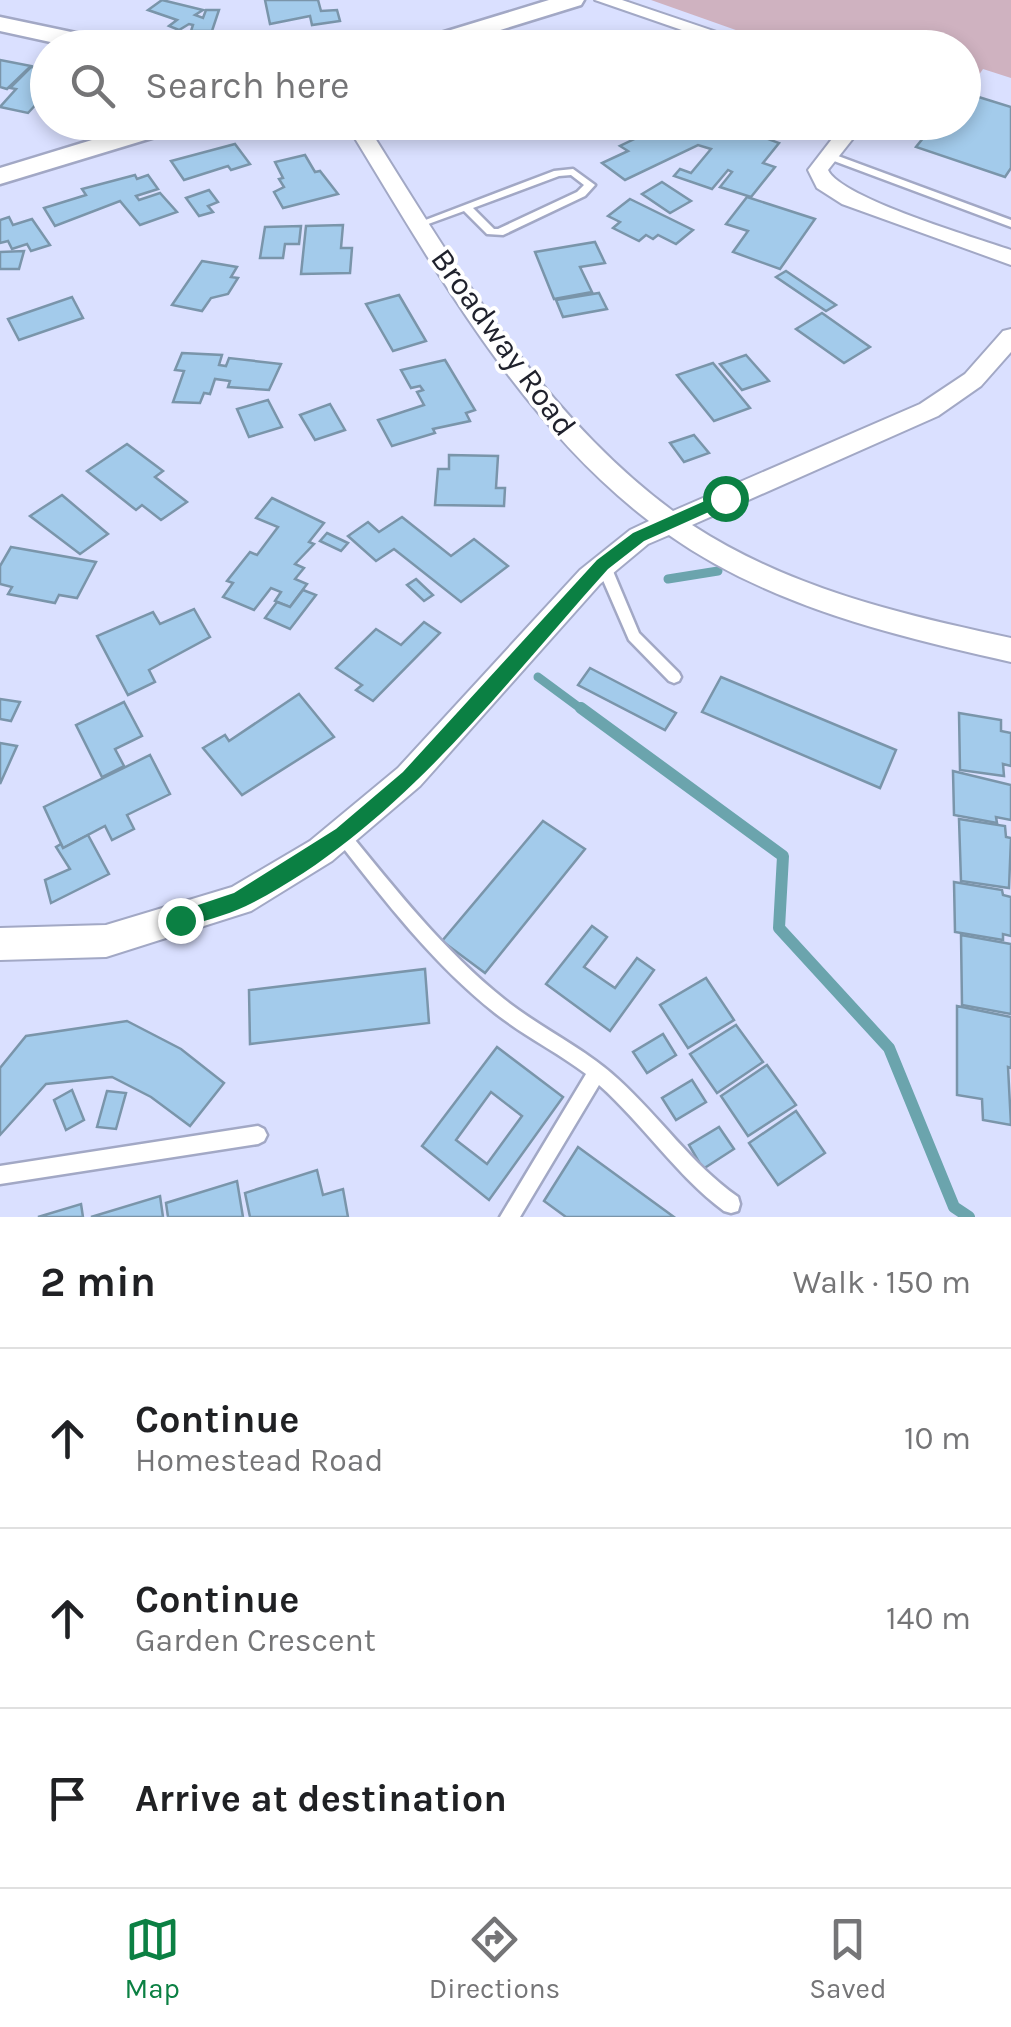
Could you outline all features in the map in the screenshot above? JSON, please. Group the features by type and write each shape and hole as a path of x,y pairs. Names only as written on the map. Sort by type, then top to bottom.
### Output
{"street":[{"path":"475,30 573,0"},
{"path":"604,0 698,30"},
{"path":"0,24 30,30"},
{"path":"0,176 119,140"},
{"name":"Broadway Road","path":"364,140 466,296 573,440 635,496 723,558 800,592 1011,650"},
{"path":"842,140 818,170 832,190 1011,258"},
{"path":"0,944 106,941 240,900 342,835 409,777 603,564 639,537 929,410 972,380 1011,336"}],"lane":[{"path":"830,156 1011,224"},
{"path":"420,224 558,173 578,174 590,185 582,194 498,233 491,232 468,209"},
{"path":"603,564 634,636 674,678"},
{"path":"342,835 397,903 469,978 500,1006 598,1072 697,1182 732,1204"},
{"path":"509,1217 598,1072"},
{"path":"0,1175 258,1135"}],"shaded area":[{"path":"651,0 1011,0 1011,78 983,69 981,72 981,30 736,30"}],"building":[{"path":"162,0 203,10 195,15 203,18 206,10 219,10 212,30 191,30 193,25 189,24 179,30 169,26 177,20 148,10"},
{"path":"265,0 318,0 321,11 337,10 340,21 312,25 310,16 270,24"},
{"path":"0,60 30,66 7,89 0,87"},
{"path":"30,68 28,113 0,107 16,89 10,88"},
{"path":"981,98 1011,107 1011,168 1005,177 916,147 922,140 981,140"},
{"path":"632,140 779,143 763,163 775,167 751,197 720,187 732,172 728,170 712,189 674,176 680,169 691,173 711,149 698,145 625,180 602,163 628,151 620,146"},
{"path":"235,144 250,164 231,170 228,166 184,180 171,161"},
{"path":"305,155 315,172 320,171 338,194 283,208 274,192 284,187 275,162"},
{"path":"135,175 137,179 148,175 158,189 136,196 139,200 160,193 177,212 140,225 120,201 55,226 44,208 86,195 82,189"},
{"path":"662,182 691,201 670,213 642,194"},
{"path":"209,190 218,202 208,206 213,212 199,216 186,198"},
{"path":"747,197 815,219 780,269 733,252 748,231 726,224"},
{"path":"630,199 693,230 676,244 658,235 653,239 646,235 639,241 613,228 620,222 608,216"},
{"path":"9,217 13,225 32,219 50,245 31,251 27,244 12,249 8,241 0,243 0,220"},
{"path":"343,225 341,248 352,248 350,273 301,274 306,226"},
{"path":"301,226 299,244 285,244 283,258 260,258 265,227"},
{"path":"595,242 605,263 580,267 592,292 554,299 535,252"},
{"path":"24,251 19,269 0,269 0,252"},
{"path":"202,261 237,267 231,277 238,278 228,294 211,298 202,311 172,305"},
{"path":"786,271 836,305 826,311 776,277"},
{"path":"599,293 607,309 563,317 556,300"},
{"path":"399,295 426,341 393,351 366,304"},
{"path":"72,297 83,318 19,340 8,319"},
{"path":"822,313 870,347 844,363 796,329"},
{"path":"182,353 222,355 219,365 226,366 229,358 281,364 269,390 228,387 230,381 215,379 210,394 204,393 200,403 173,402 184,371 175,370"},
{"path":"746,355 769,381 742,390 720,364"},
{"path":"445,360 475,410 466,413 470,421 433,429 435,433 392,446 378,420 424,405 417,392 423,390 420,386 411,388 401,370"},
{"path":"713,363 750,408 714,421 677,375"},
{"path":"268,400 282,427 249,437 237,409"},
{"path":"330,404 345,430 315,440 300,415"},
{"path":"694,435 709,453 684,462 670,443"},
{"path":"127,444 163,471 155,477 187,502 161,520 142,505 136,510 87,471"},
{"path":"449,455 498,456 496,488 505,488 504,506 435,505 438,469 449,469"},
{"path":"62,495 108,534 80,554 30,516"},
{"path":"272,498 324,523 309,542 314,544 295,564 304,568 295,579 307,584 290,607 275,601 281,592 271,588 254,610 223,597 233,583 227,581 250,552 257,555 278,527 256,518"},
{"path":"402,517 451,556 474,539 508,566 461,602 394,549 376,561 348,536 368,522 379,532"},
{"path":"327,533 348,543 341,551 320,541"},
{"path":"11,547 96,562 77,598 59,595 55,603 8,594 12,587 0,584 0,566"},
{"path":"416,579 433,595 424,601 407,585"},
{"path":"303,590 316,595 290,629 265,618 277,602 290,607"},
{"path":"194,609 210,637 149,670 155,682 128,695 97,636 153,612 160,624"},
{"path":"424,622 440,633 373,701 356,690 362,685 336,668 376,629 401,645"},
{"path":"590,668 676,713 665,730 578,685"},
{"path":"721,677 896,750 880,788 702,712"},
{"path":"299,694 334,737 242,795 203,748 225,735 229,741"},
{"path":"0,699 20,702 11,721 0,719"},
{"path":"124,702 142,736 115,749 124,766 102,777 76,725"},
{"path":"959,713 1001,720 1001,731 1011,733 1011,766 1003,764 1004,776 960,770"},
{"path":"0,743 17,746 0,784"},
{"path":"150,755 170,794 127,815 134,829 112,840 105,826 63,848 44,807"},
{"path":"953,771 1011,785 1011,820 996,817 997,823 954,815"},
{"path":"959,819 1005,826 1006,837 1011,838 1009,888 961,881"},
{"path":"543,821 585,849 485,973 442,941"},
{"path":"88,835 109,874 51,903 45,880 70,869 56,847 61,844 63,848"},
{"path":"954,882 1002,890 1003,895 1011,897 1011,936 1003,934 1003,940 955,932"},
{"path":"592,926 607,937 584,967 615,988 637,958 654,970 610,1031 546,984"},
{"path":"961,935 1011,944 1011,1014 962,1005"},
{"path":"425,969 429,1023 250,1044 249,990"},
{"path":"706,978 734,1020 688,1048 660,1005"},
{"path":"957,1006 1011,1017 1011,1125 983,1120 982,1099 957,1095"},
{"path":"127,1021 181,1049 224,1083 190,1126 151,1097 112,1077 46,1084 0,1135 0,1068 26,1036"},
{"path":"736,1025 763,1062 717,1093 690,1054"},
{"path":"663,1034 676,1055 647,1073 633,1052"},
{"path":"497,1047 563,1097 489,1200 422,1146","holes":["491,1092 522,1116 487,1164 456,1140"]},
{"path":"767,1065 796,1105 748,1136 721,1096"},
{"path":"692,1080 706,1102 676,1120 662,1098"},
{"path":"72,1090 84,1120 66,1130 54,1100"},
{"path":"107,1091 126,1093 116,1129 97,1127"},
{"path":"796,1111 825,1153 778,1185 749,1143"},
{"path":"719,1127 734,1149 703,1169 689,1145"},
{"path":"578,1147 674,1217 566,1217 544,1201"},
{"path":"317,1170 323,1195 343,1189 348,1217 250,1217 245,1193"},
{"path":"237,1181 243,1217 168,1217 166,1203"},
{"path":"160,1196 163,1217 91,1217"},
{"path":"81,1204 83,1217 38,1217"}],"waterway":[{"path":"668,579 718,571"},
{"path":"538,677 584,711"},
{"path":"581,708 783,856 779,928 889,1048 954,1207 969,1217"}],"route":[{"path":"180,920 240,900 342,835 409,777 603,564 639,537 725,498"}]}
